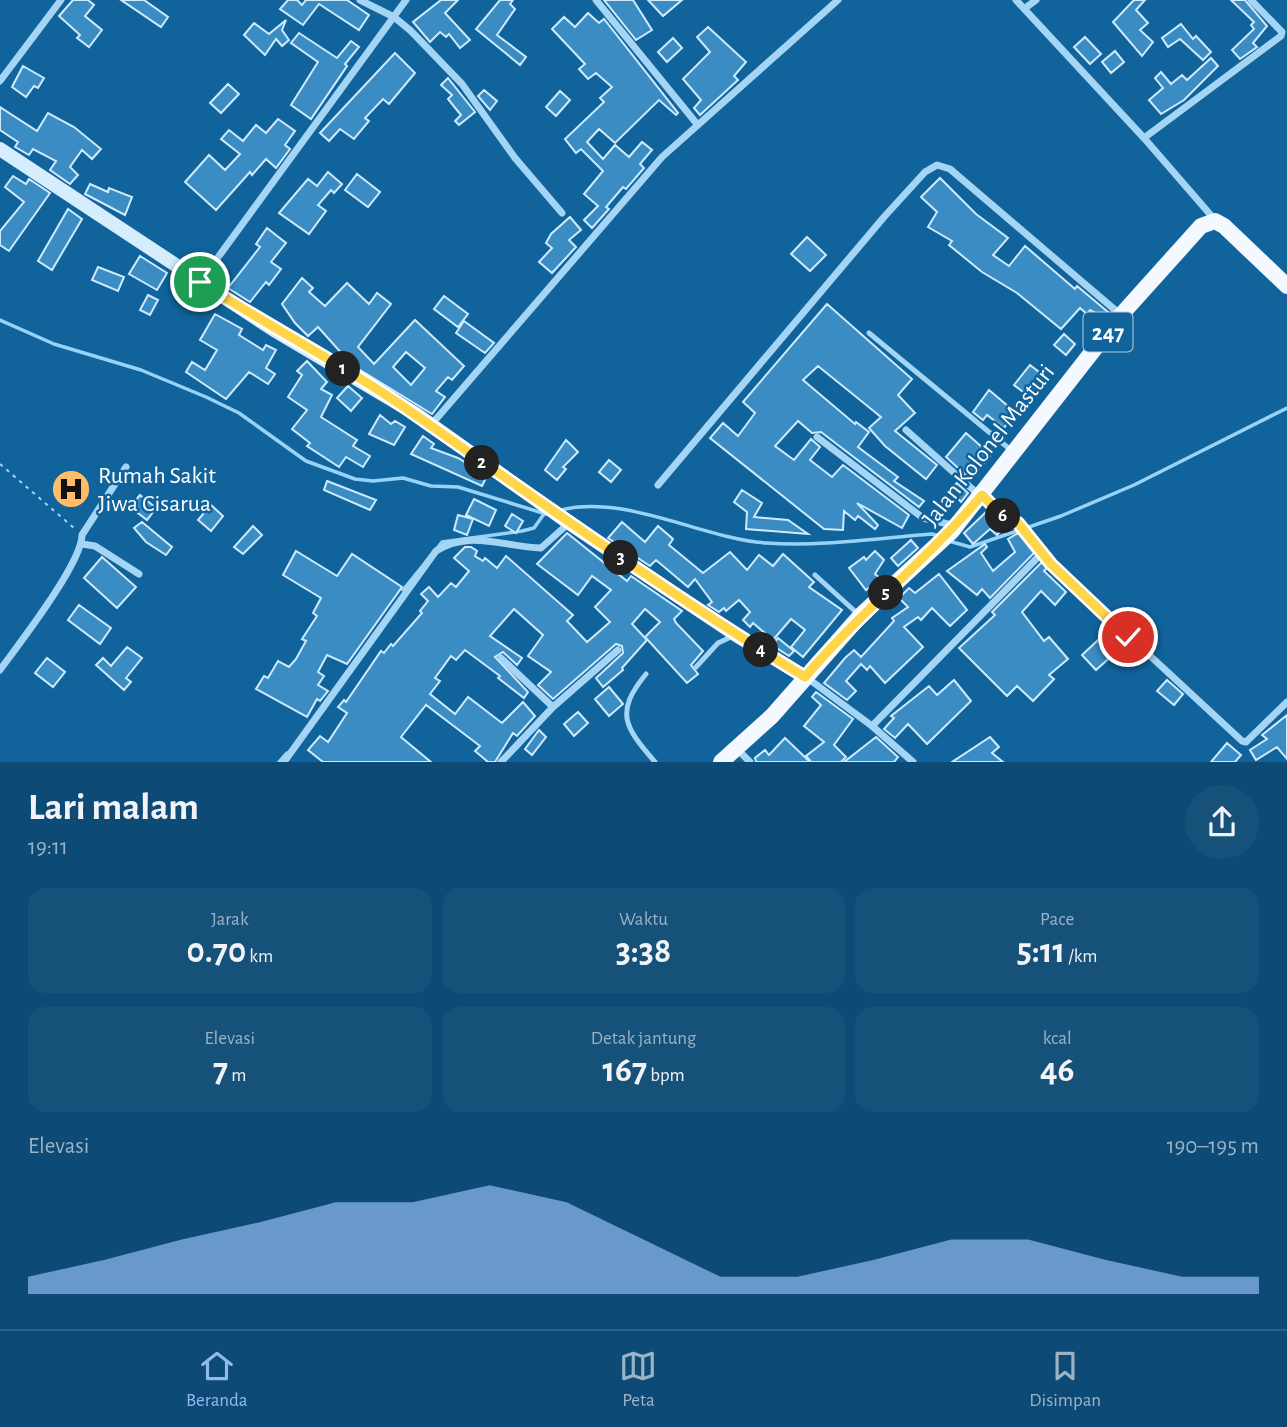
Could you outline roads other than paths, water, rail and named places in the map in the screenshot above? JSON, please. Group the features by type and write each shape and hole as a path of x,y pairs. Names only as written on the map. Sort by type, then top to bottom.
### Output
{"main road":[{"path":"1215,221 1287,286"},
{"name":"Jalan Kolonel Masturi","path":"721,762 772,716 860,616 950,533 1121,315 1201,226 1215,221"}],"street":[{"path":"0,81 61,0"},
{"path":"360,0 394,17 462,84 515,158 562,213"},
{"path":"200,282 407,0"},
{"path":"596,0 697,124"},
{"path":"430,425 662,157 838,0"},
{"path":"1016,0 1144,138 1215,221"},
{"path":"1024,9 1036,0"},
{"path":"1144,138 1281,36 1282,32 1251,0"},
{"path":"0,149 200,282 430,425 569,523 736,635 805,677 872,726 913,762"},
{"path":"658,485 884,216 925,172 937,165 950,169 1121,315"},
{"path":"906,430 1006,519 1021,528 1041,554 1242,741 1246,742 1287,702"},
{"path":"817,437 923,518 950,533"},
{"path":"0,670 61,582 82,539 126,467"},
{"path":"284,762 436,551 448,543 481,538 541,548 569,523"},
{"path":"82,539 139,574"},
{"path":"872,726 1041,554"},
{"path":"501,762 553,707 618,650"},
{"path":"501,658 553,707"},
{"path":"737,749 750,762"}],"lane":[{"path":"869,333 1014,452"},
{"path":"816,575 860,616"},
{"path":"696,667 718,643 736,635"},
{"path":"646,674 632,691 626,710 626,723 631,734 655,762"}],"waterway":[{"path":"0,320 54,344 141,370 206,397 239,413 306,461 355,479 373,481 403,478 431,486 458,487 546,514"},
{"path":"949,541 970,547 1061,516 1134,485 1287,408"},
{"path":"561,510 586,507 637,512 766,543 808,544 932,534 939,536"},
{"path":"403,590 442,542 534,528 544,514"},
{"path":"279,762 287,753"}],"place":[{"name":"Rumah Sakit Jiwa Cisarua","path":"71,489"}]}
